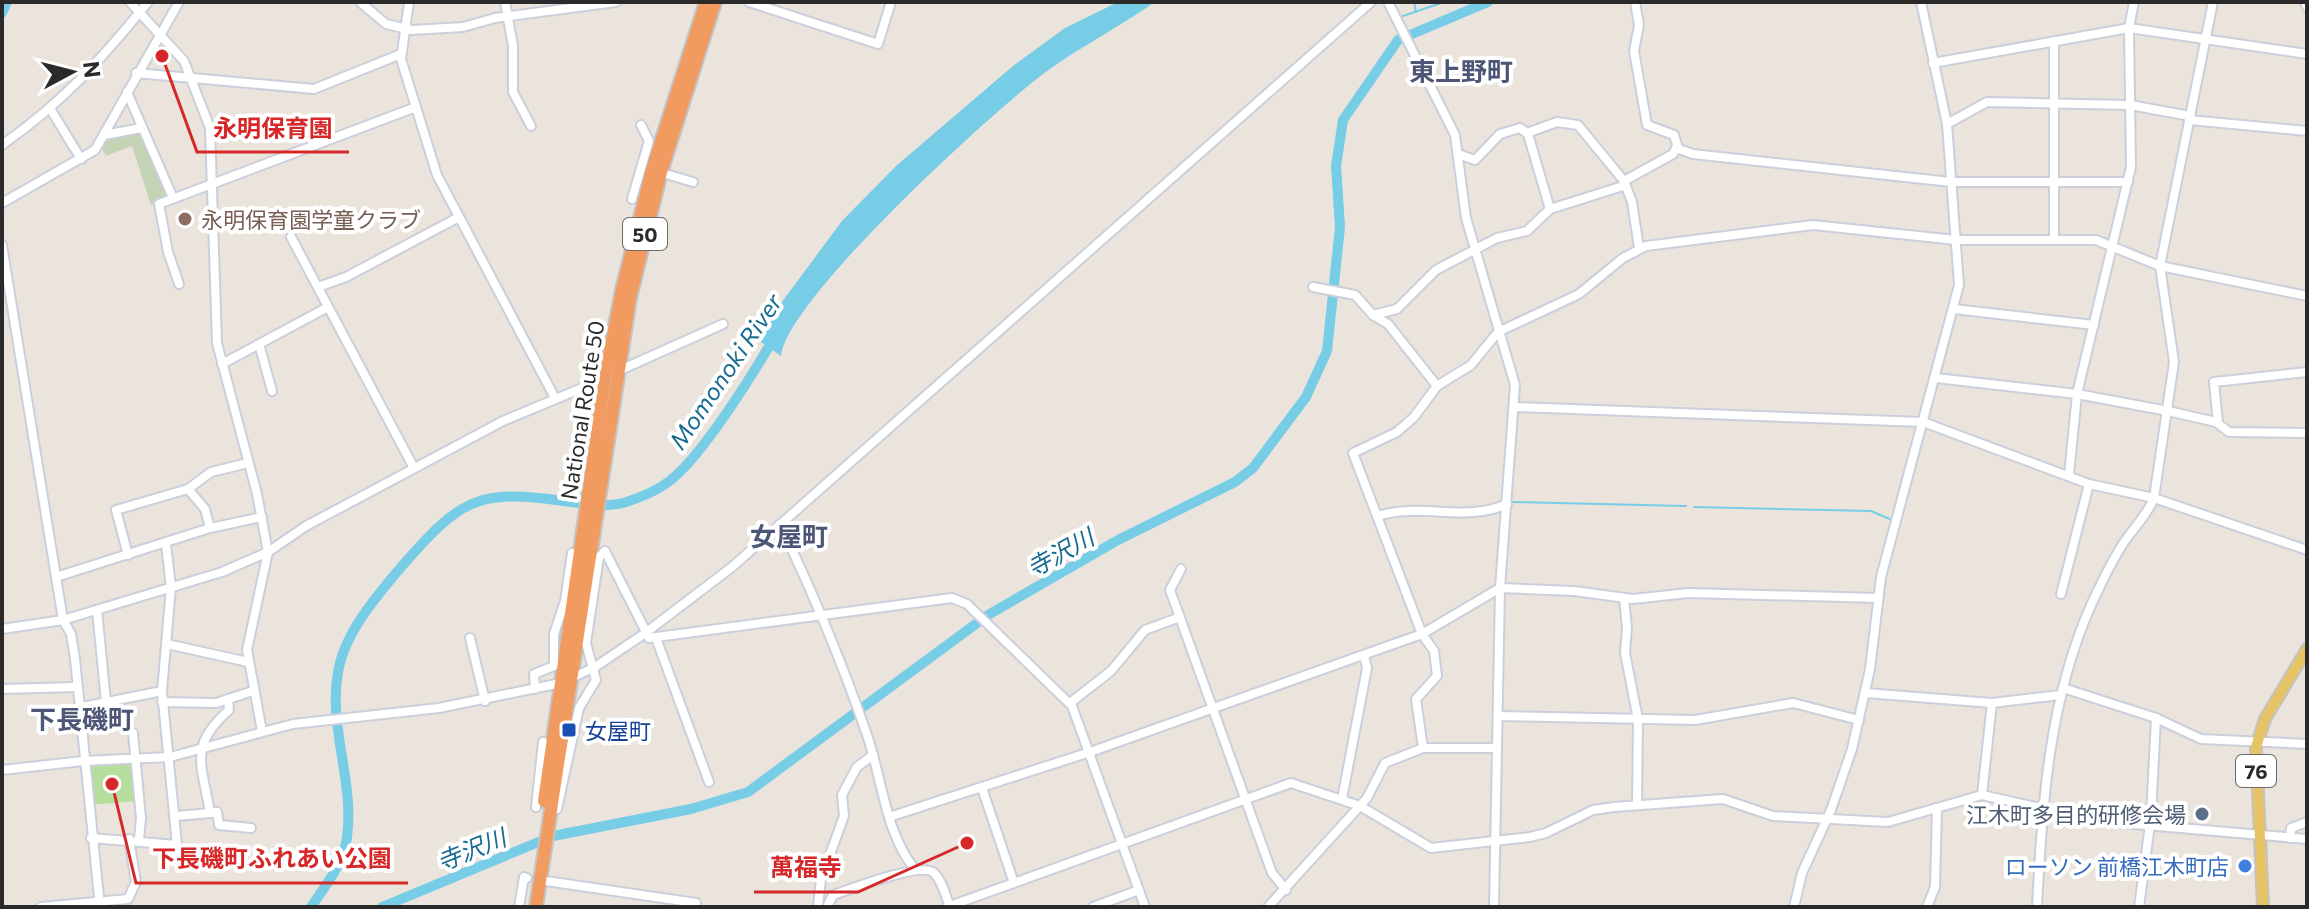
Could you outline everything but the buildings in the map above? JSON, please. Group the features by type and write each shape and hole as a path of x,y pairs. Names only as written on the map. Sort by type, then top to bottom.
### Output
{"highway":[{"name":"National Route 50","path":"539,858 611,375 630,298 652,170 706,2"},
{"name":"National Route 50","path":"652,170 715,2"},
{"name":"50","path":"529,907 539,858"},
{"name":"50","path":"536,907 539,858"}],"main road":[{"name":"76","path":"2263,907 2262,837 2255,762 2257,739 2265,719 2307,649"}],"street":[{"path":"130,2 184,61 210,128 215,320 222,364 262,517 268,552 249,636 248,662 262,731"},
{"path":"2,145 51,110 148,2"},
{"path":"2,203 95,150 179,2"},
{"path":"360,2 386,24 404,29 463,27 505,17 616,2"},
{"path":"409,2 401,54 437,175 555,398"},
{"path":"505,2 505,17 513,46 513,92 531,126"},
{"path":"749,2 878,44 891,2"},
{"path":"2,770 83,761 170,757 201,751 262,731 312,721 485,701 567,681 595,667 732,567 1371,2"},
{"path":"1388,2 1452,126 1461,194 1511,367 1515,407 1500,588 1494,907"},
{"path":"1635,2 1639,25 1634,51 1647,125 1674,135 1678,148"},
{"path":"1794,907 1802,873 1827,818 1859,720 1866,693 1878,598 1959,285 1947,124 1921,2"},
{"path":"2069,475 2077,394 2114,245 2133,146 2129,28 2134,2"},
{"path":"2037,907 2041,808 2062,691 2092,604 2126,539 2146,516 2154,498 2174,362 2160,266 2213,2"},
{"path":"1933,63 2129,28 2307,54"},
{"path":"2054,41 2054,240"},
{"path":"136,73 314,89 401,54"},
{"path":"127,92 173,198"},
{"path":"1947,124 1987,102 2054,103 2130,105 2189,118 2307,131"},
{"path":"179,284 168,252 159,204 416,107"},
{"path":"51,110 81,159"},
{"path":"1527,133 1557,122 1578,125 1624,181 1632,202 1639,248"},
{"path":"632,199 652,170 649,141 641,125"},
{"path":"104,135 142,128"},
{"path":"1458,154 1475,160 1500,134 1520,128 1527,133 1550,209"},
{"path":"1373,315 1397,309 1436,270 1506,235 1527,231 1550,209 1623,186 1624,181 1678,148"},
{"path":"1678,148 1693,154 1951,182 2128,182"},
{"path":"652,170 693,182"},
{"path":"318,287 346,277 459,217"},
{"path":"1423,748 1416,699 1437,676 1434,651 1422,634 1353,453 1397,432 1414,417 1437,386 1471,365 1502,330 1579,294 1639,248 1813,225 1956,240 2096,240 2160,266 2307,296"},
{"path":"291,237 414,468"},
{"path":"2,245 63,620 71,634 99,903"},
{"path":"1316,287 1348,292 1388,324 1437,386"},
{"path":"222,364 328,307"},
{"path":"1954,309 2094,325"},
{"path":"2,629 63,620 222,572 268,552 306,526 414,468 555,398 723,324"},
{"path":"259,344 272,391"},
{"path":"2218,423 2214,382 2307,372"},
{"path":"1936,378 2077,394 2218,423 2229,432 2307,433"},
{"path":"1515,407 1923,422 2089,484 2154,498 2307,550"},
{"path":"128,555 116,510 188,489 211,472 248,463"},
{"path":"2061,594 2089,484"},
{"path":"188,489 205,509 210,528"},
{"path":"1377,516 1400,509 1479,512 1507,504"},
{"path":"56,577 210,528 262,517"},
{"path":"780,524 823,614 873,755 889,817 914,868"},
{"path":"91,838 139,839 177,845 162,702 171,587 166,544"},
{"path":"557,809 582,697 595,684 595,667 586,643 599,557 605,551 644,634 656,638 943,598 955,599 991,626 1070,703 1145,907"},
{"path":"535,689 534,674 550,670 555,662 554,634 565,601 572,553"},
{"path":"1181,569 1170,587 1272,873 1286,890"},
{"path":"889,817 1090,752 1422,634 1500,588 1574,591 1624,598 1688,593 1878,598"},
{"path":"1624,598 1627,628 1625,653 1638,719 1637,805"},
{"path":"97,610 106,702"},
{"path":"1070,703 1111,671 1145,630 1180,617"},
{"path":"470,638 485,701"},
{"path":"656,638 709,782"},
{"path":"167,644 248,662"},
{"path":"1342,799 1367,668 1364,655"},
{"path":"2,689 75,687"},
{"path":"77,708 162,691"},
{"path":"162,702 216,703 253,691"},
{"path":"1866,693 1992,703 2062,691 2156,718 2201,739 2257,739 2307,744"},
{"path":"210,813 201,751 206,733 229,710 228,699"},
{"path":"1498,716 1710,718 1793,703 1859,720"},
{"path":"1982,795 1992,703"},
{"path":"2139,907 2150,826 2156,718"},
{"path":"133,733 141,818 139,839"},
{"path":"536,807 543,742"},
{"path":"1268,907 1360,806 1385,763 1423,748 1497,748"},
{"path":"818,907 821,879 844,816 842,795 857,767 873,755"},
{"path":"827,907 833,895 914,868 929,869 937,874 949,907 1291,783 1360,806 1431,848 1546,833 1593,810 1637,805 1717,799 1735,801 1773,816 1892,822 1982,795 2099,821 2307,839"},
{"path":"982,788 1014,883"},
{"path":"1927,907 1935,887 1937,808"},
{"path":"176,816 217,812 219,825 251,828"},
{"path":"2290,838 2292,827 2307,822"},
{"path":"41,907 128,899 136,882 129,839"},
{"path":"519,907 524,877 527,878"},
{"path":"546,881 696,903 695,907"},
{"path":"1093,907 1139,890"}],"green space":[{"path":"141,132 171,197 151,205 132,146 106,156 101,147 105,137"},
{"path":"131,764 137,801 90,805 90,766"}],"water":[{"path":"1118,2 1155,2 1043,74 939,166 852,252 817,294 792,329 781,356 755,338 755,330 761,330 842,221 896,166 1013,66 1065,28"}],"waterway":[{"path":"2,13 7,2"},
{"path":"1414,2 1416,12"},
{"path":"1403,16 1444,2"},
{"name":"寺沢川","path":"382,907 553,836 691,809 748,792 988,615 1118,540 1235,482 1253,468 1306,397 1327,351 1340,227 1336,166 1343,120 1398,40 1488,2"},
{"name":"Momonoki River","path":"311,907 338,865 347,837 347,794 336,706 340,663 350,637 384,588 439,527 471,504 509,497 593,505 616,504 661,487 684,467 713,433 775,336"},
{"path":"1512,502 1686,506"},
{"path":"1694,507 1871,511 1892,520"},
{"path":"1493,745 1494,695"},
{"path":"1274,907 1305,872"}],"place":[{"name":"永明保育園","path":"162,56"},
{"name":"永明保育園学童クラブ","path":"185,219"},
{"name":"女屋町","path":"569,730"},
{"name":"下長磯町ふれあい公園","path":"112,784"},
{"name":"江木町多目的研修会場","path":"2202,814"},
{"name":"萬福寺","path":"967,843"},
{"name":"ローソン 前橋江木町店","path":"2245,866"}],"district":[{"name":"東上野町","path":"1461,70"},
{"name":"女屋町","path":"789,535"},
{"name":"下長磯町","path":"82,718"}]}
